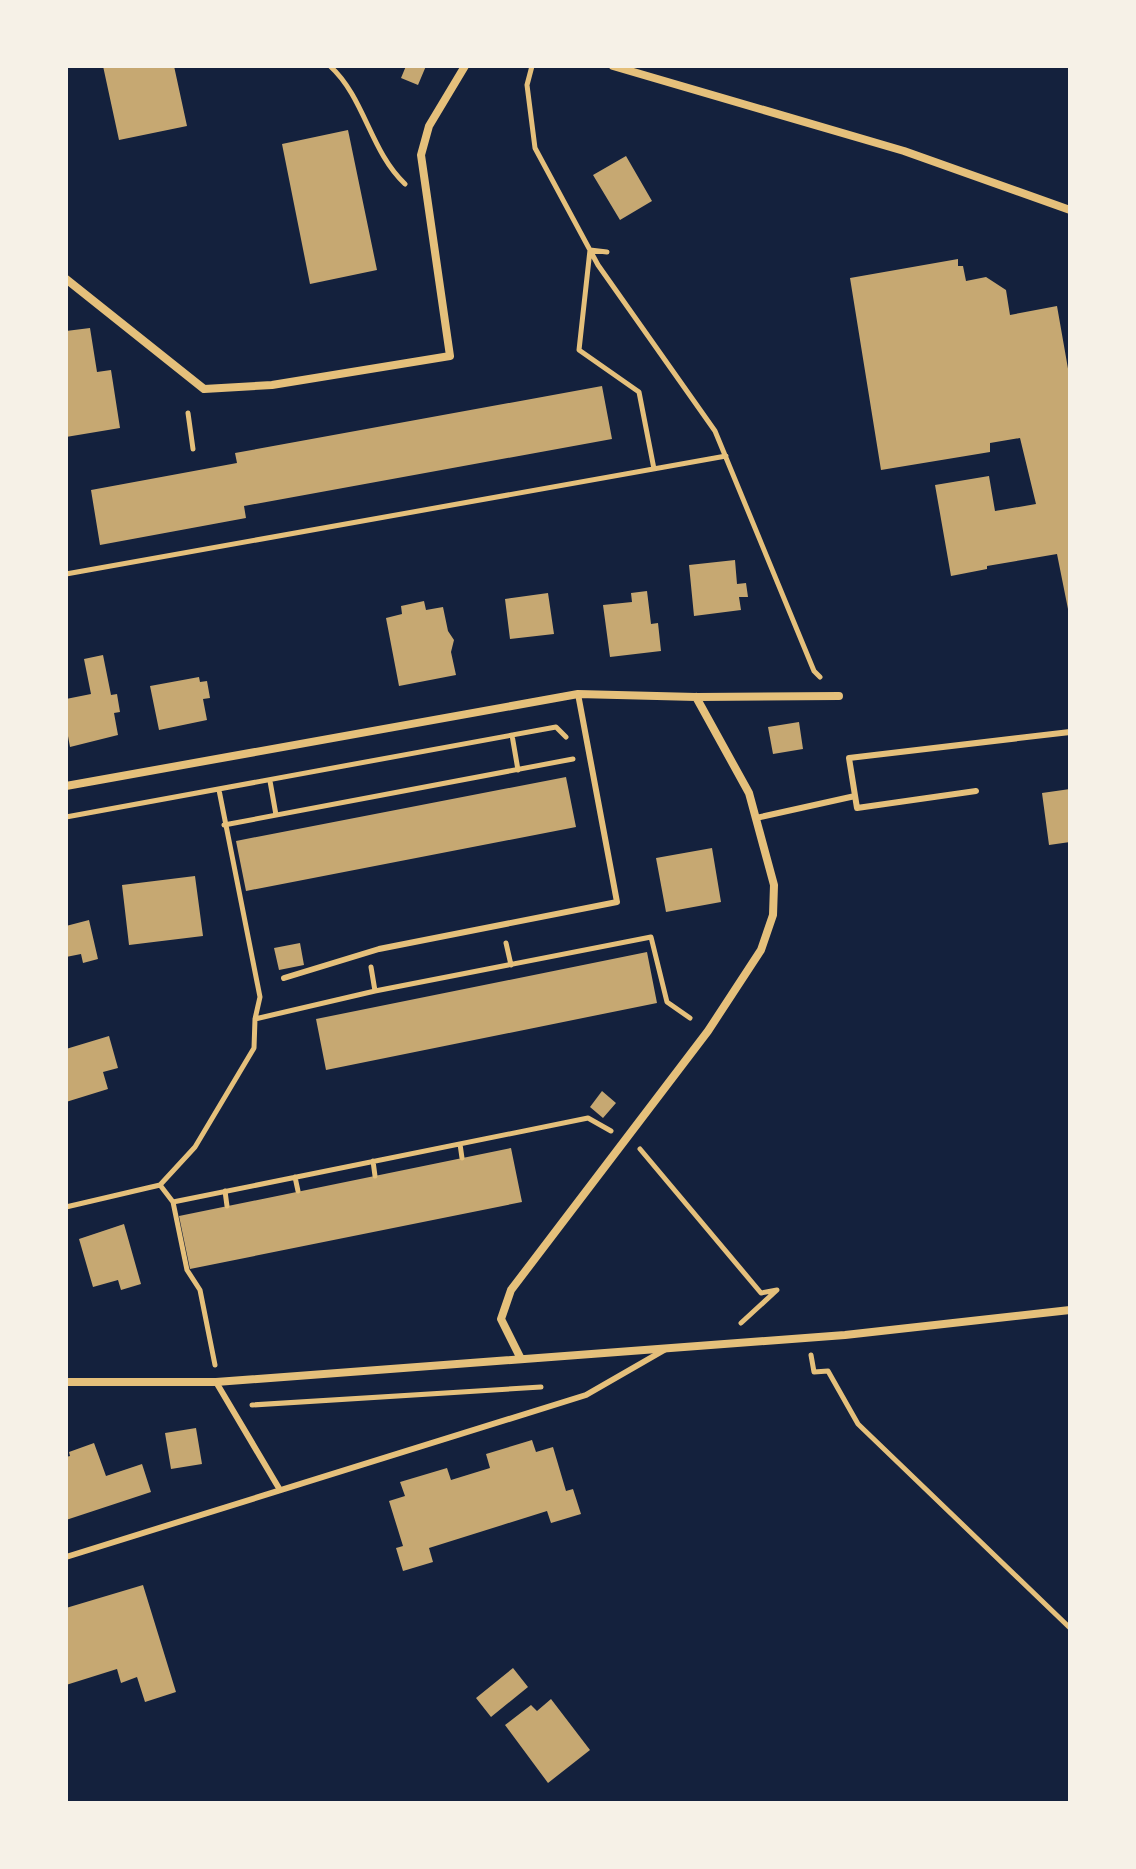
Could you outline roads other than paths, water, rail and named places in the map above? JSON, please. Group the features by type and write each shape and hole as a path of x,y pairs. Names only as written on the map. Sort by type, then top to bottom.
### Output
{"street":[{"path":"66,279 204,389 272,385 450,356 421,155 429,126 465,66"},
{"path":"613,66 904,151 1070,210"},
{"path":"66,786 578,694 839,696"},
{"path":"521,1359 501,1319 511,1290 708,1031 761,950 773,915 774,885 749,793 696,697"},
{"path":"66,1382 216,1382 845,1335 1070,1310"}],"lane":[{"path":"284,978 379,949 617,902 578,694"},
{"path":"976,791 857,808 849,758 1070,732"},
{"path":"756,818 855,796"},
{"path":"66,1557 586,1395 668,1348"},
{"path":"216,1382 280,1490"}]}
